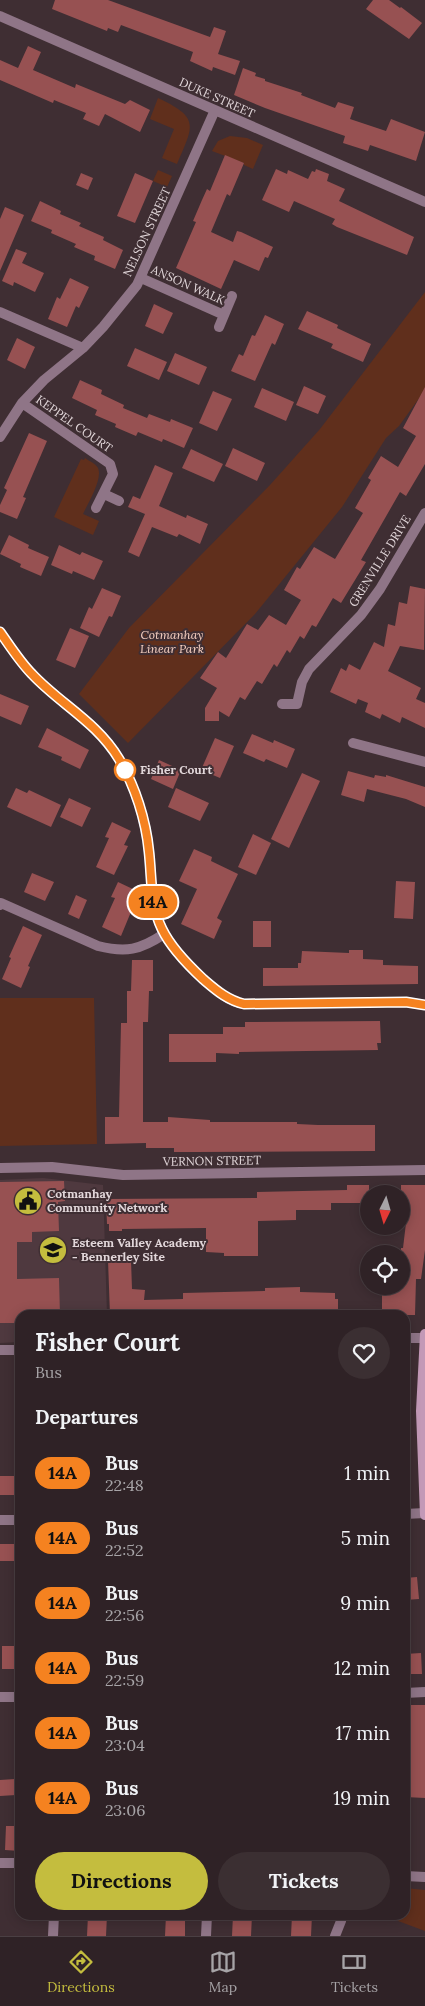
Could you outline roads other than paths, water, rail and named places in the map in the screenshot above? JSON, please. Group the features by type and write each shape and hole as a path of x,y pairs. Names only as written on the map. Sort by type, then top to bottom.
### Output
{"street":[{"name":"DUKE STREET","path":"0,16 425,202"},
{"name":"NELSON STREET","path":"0,437 10,418 22,403 44,380 83,348 129,296 141,278 215,110"},
{"name":"ANSON WALK","path":"141,278 224,315"},
{"name":"ANSON WALK","path":"219,327 232,296"},
{"path":"0,312 83,348"},
{"name":"KEPPEL COURT","path":"22,403 110,464 113,474 96,508"},
{"path":"104,494 119,501"},
{"name":"GRENVILLE DRIVE","path":"282,704 297,704 302,682 309,669 361,615 380,589 425,513"},
{"path":"0,632 32,674 104,737 119,759 138,800 146,830 152,901 164,934 200,976 225,998 244,1004 406,1002 425,1005"},
{"path":"353,744 377,744 425,762"},
{"path":"0,905 1,903 98,946 111,949 133,950 143,947 164,934"},
{"name":"VERNON STREET","path":"0,1168 52,1166 123,1175 425,1170"},
{"path":"410,1338 425,1336 423,1411 425,1514 410,1514"},
{"path":"0,1350 15,1350"},
{"path":"0,1520 15,1520"},
{"path":"410,1693 425,1692"},
{"path":"0,1697 15,1697"},
{"path":"0,1863 15,1863"},
{"path":"410,1876 425,1877"},
{"path":"53,1936 54,1920"},
{"path":"206,1936 207,1920"},
{"path":"334,1936 341,1921"}],"place":[{"name":"Fisher Court","path":"125,770"},
{"name":"Cotmanhay Community Network","path":"28,1201"},
{"name":"Esteem Valley Academy - Bennerley Site","path":"53,1250"}],"park label":[{"name":"Cotmanhay Linear Park","path":"172,642"}]}
